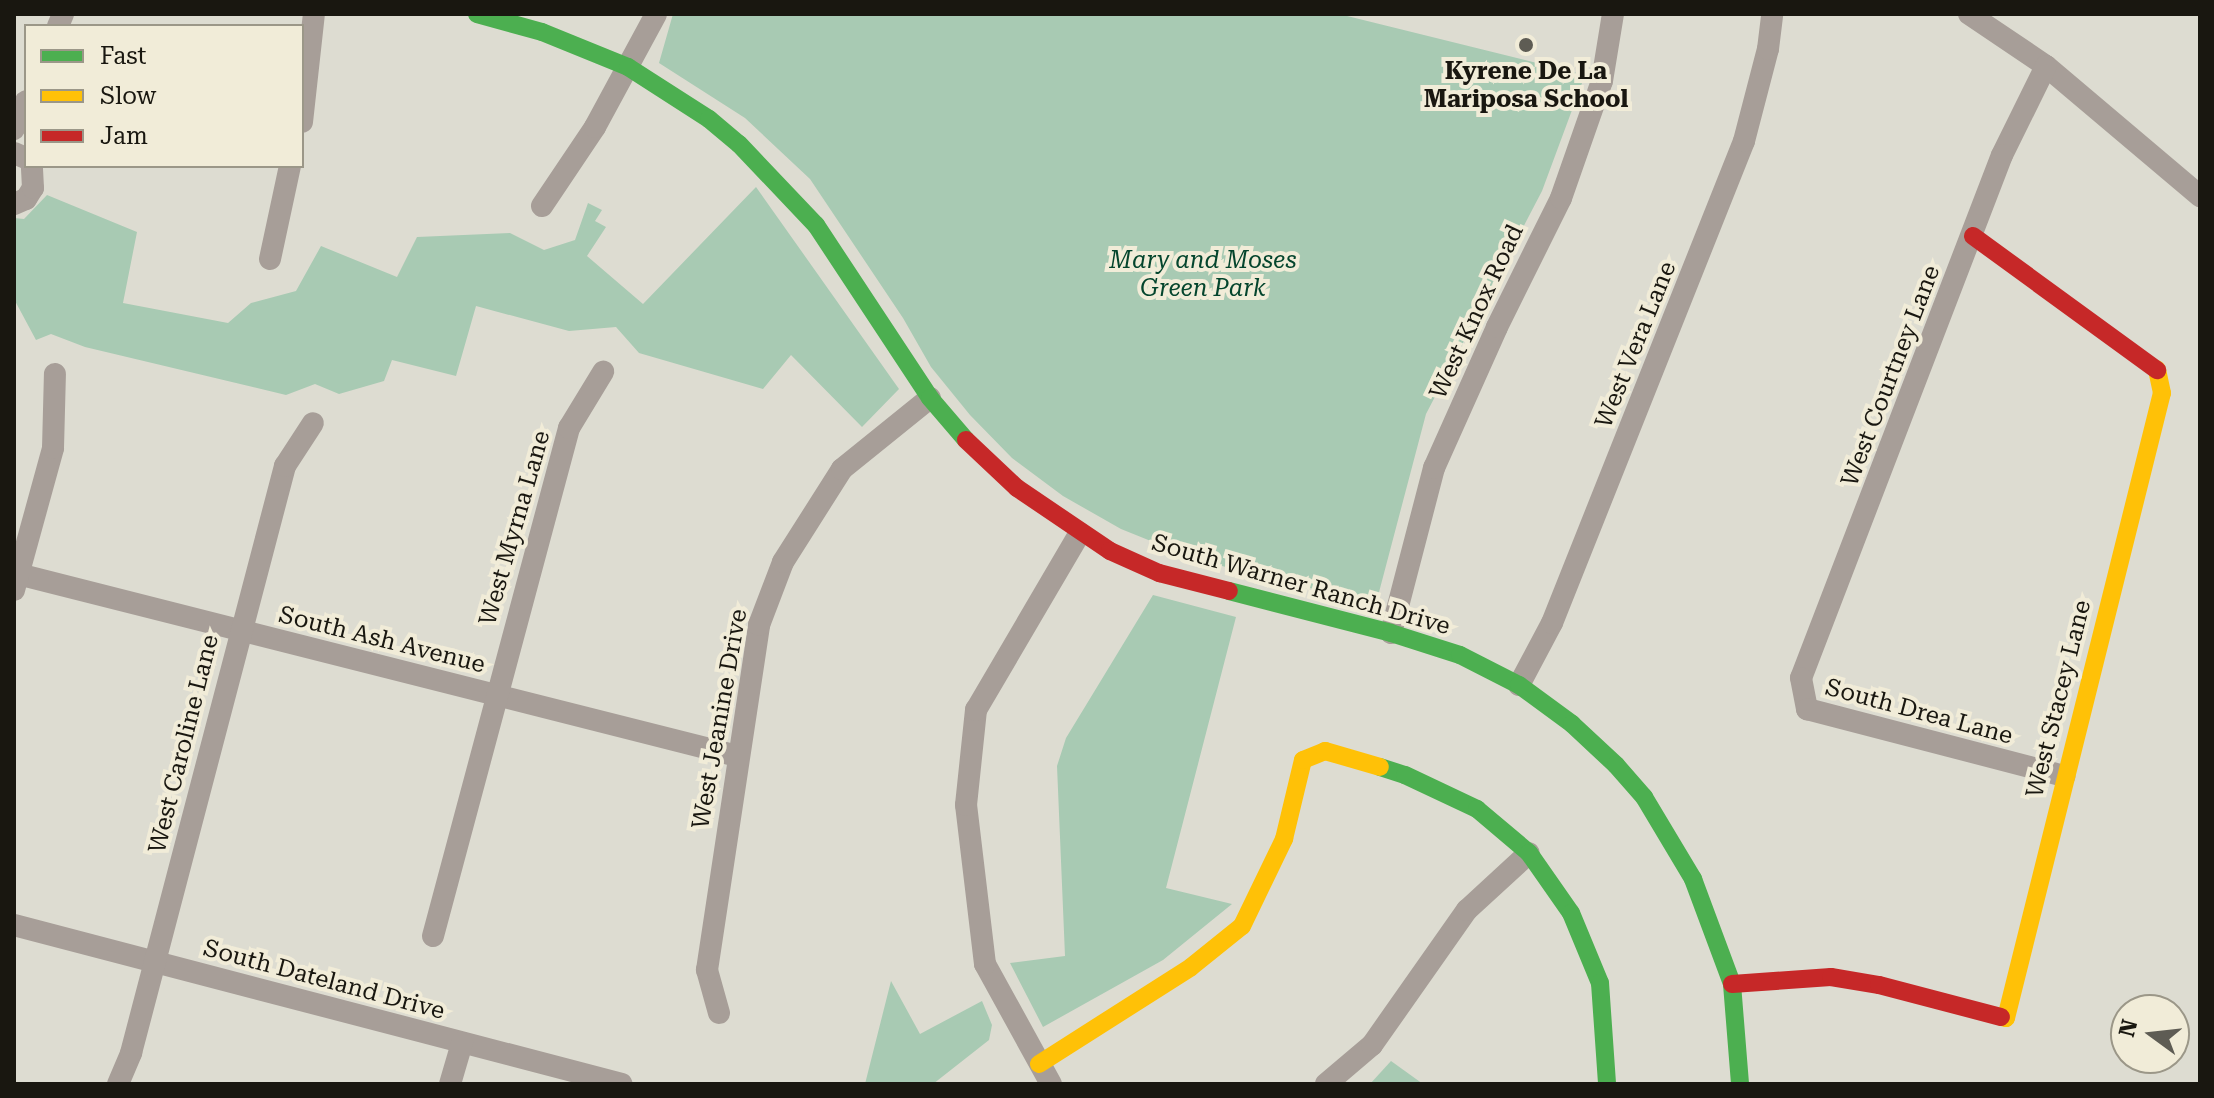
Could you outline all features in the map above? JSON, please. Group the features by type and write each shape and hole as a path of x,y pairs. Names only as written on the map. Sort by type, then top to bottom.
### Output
{"street":[{"path":"304,104 314,14"},
{"name":"South Warner Ranch Drive","path":"477,14 542,32 628,67 709,119 780,182 835,250 930,398 999,472 1080,533 1110,551 1159,573 1391,633 1460,655 1519,685 1591,740 1644,797 1693,879 1732,984 1740,1084"},
{"path":"542,206 595,127 656,14"},
{"name":"West Knox Road","path":"1391,633 1434,468 1569,176 1602,81 1613,14"},
{"name":"West Vera Lane","path":"1519,685 1552,623 1740,151 1757,103 1772,14"},
{"path":"1969,14 2046,66 2200,196"},
{"name":"West Courtney Lane","path":"1807,709 1801,678 2002,155 2046,66"},
{"path":"14,129 24,106"},
{"path":"14,204 26,199 33,188 32,168"},
{"path":"270,259 290,168"},
{"name":"West Stacey Lane","path":"1732,984 1831,977 1879,985 2006,1018 2162,393 2157,367 1973,236"},
{"name":"West Myrna Lane","path":"433,936 569,428 603,372"},
{"path":"16,579 53,448 55,374"},
{"name":"West Jeanine Drive","path":"719,1013 707,970 759,625 783,562 842,469 930,398"},
{"name":"West Caroline Lane","path":"118,1084 131,1053 239,631 285,466 313,423"},
{"path":"1051,1084 985,964 966,805 976,710 1080,533"},
{"name":"South Ash Avenue","path":"16,579 239,631 737,756"},
{"name":"South Drea Lane","path":"1807,709 1855,725 2064,776"},
{"path":"1039,1064 1191,967 1242,926 1284,839 1303,760 1325,751 1405,775 1477,809 1529,853 1571,913 1600,983 1607,1084"},
{"path":"1326,1084 1372,1045 1467,910 1529,853"},
{"name":"South Dateland Drive","path":"14,925 622,1084"},
{"path":"450,1084 462,1043"}],"green space":[{"name":"Mary and Moses Green Park","path":"673,14 1339,14 1585,75 1542,191 1426,414 1378,596 1366,602 1198,560 1121,529 1063,496 1012,458 970,415 931,367 903,318 810,179 745,118 659,63"},
{"path":"756,187 899,389 862,427 791,355 763,389 639,353 616,327 569,331 476,306 456,376 392,360 384,381 339,394 315,384 286,395 85,347 51,334 36,340 14,299 14,218 24,219 47,195 137,232 123,303 228,323 251,303 296,291 321,246 397,277 417,237 510,233 544,250 575,240 588,203 602,210 595,221 606,227 587,256 643,304"},
{"path":"1153,595 1236,617 1166,888 1232,904 1163,960 1043,1027 1010,963 1065,956 1057,766 1066,738"},
{"path":"891,981 920,1034 982,1001 992,1025 989,1040 933,1084 865,1084"},
{"path":"1391,1061 1423,1084 1370,1084"}],"traffic: fast":[{"path":"477,14 542,32 628,67 709,119 739,144 816,225 930,398 966,440"},
{"path":"1229,591 1391,633 1460,655 1519,685 1572,724 1616,765 1644,797 1693,879 1732,984 1740,1084"},
{"path":"1380,767 1405,775 1477,809 1529,853 1571,913 1600,983 1607,1084"}],"traffic: slow":[{"path":"2001,1017 2006,1018 2162,393 2157,370"},
{"path":"1039,1064 1191,967 1242,926 1284,839 1303,760 1325,751 1380,767"}],"traffic: jam":[{"path":"1973,236 2157,370"},
{"path":"966,440 1017,488 1110,551 1159,573 1229,591"},
{"path":"1732,984 1831,977 1879,985 2001,1017"}],"place":[{"name":"Kyrene De La Mariposa School","path":"1526,45"}]}
